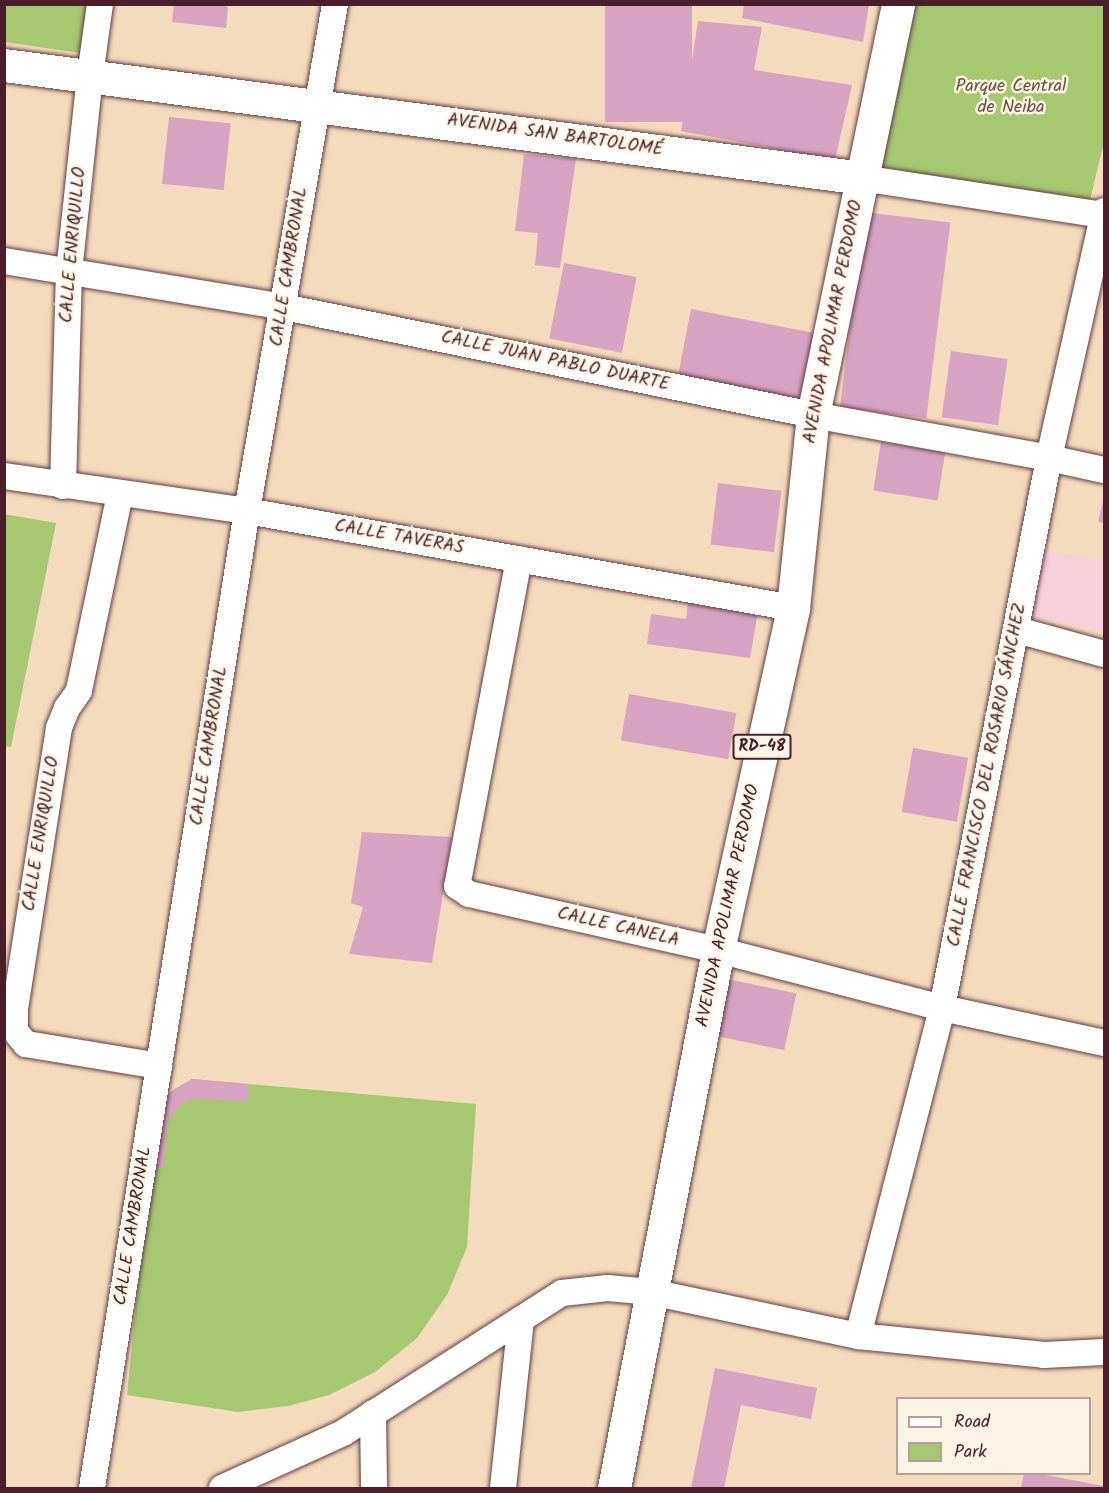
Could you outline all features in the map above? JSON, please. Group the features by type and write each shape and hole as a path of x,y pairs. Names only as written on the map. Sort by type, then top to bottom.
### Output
{"main road":[{"name":"AVENIDA APOLIMAR PERDOMO","path":"614,1488 718,950 793,608 813,415 898,4"},
{"name":"AVENIDA SAN BARTOLOMÉ","path":"4,65 317,104 862,178"}],"street":[{"name":"CALLE ENRIQUILLO","path":"63,486 69,272 100,4"},
{"name":"CALLE CAMBRONAL","path":"93,1488 247,511 335,4"},
{"name":"AVENIDA SAN BARTOLOMÉ","path":"862,178 1104,214"},
{"name":"CALLE FRANCISCO DEL ROSARIO SÁNCHEZ","path":"858,1336 942,1008 1049,458 1104,214"},
{"name":"CALLE JUAN PABLO DUARTE","path":"4,261 284,307 813,415 1104,470"},
{"name":"CALLE TAVERAS","path":"4,476 247,511 793,608"},
{"name":"CALLE ENRIQUILLO","path":"120,494 79,691 67,708 59,728 15,1009 15,1031 26,1044 159,1066"},
{"name":"CALLE CANELA","path":"519,559 457,886 469,894 718,950 942,1008 1104,1043"},
{"path":"1017,630 1104,654"},
{"path":"222,1488 343,1433 562,1293 608,1288 651,1292 858,1336 1044,1354 1104,1352"},
{"path":"503,1488 521,1319"},
{"path":"373,1413 374,1488"}],"shaded area":[{"path":"1039,549 1104,561 1104,632 1027,615"}],"green space":[{"path":"4,5 94,5 87,54 5,42"},
{"name":"Parque Central de Neiba","path":"906,5 1104,5 1104,142 1089,204 871,170"},
{"path":"4,514 56,523 11,747 4,746"},
{"path":"192,1079 476,1104 467,1247 447,1295 417,1338 375,1372 329,1395 288,1406 238,1412 127,1395 156,1108 173,1090"}],"building":[{"path":"174,4 218,4 228,7 226,28 172,22"},
{"path":"744,4 869,4 863,42 742,18"},
{"path":"605,5 692,5 692,122 605,122"},
{"path":"698,21 762,27 754,70 852,85 835,160 681,131"},
{"path":"169,117 231,123 224,190 162,184"},
{"path":"524,154 576,159 560,268 535,265 538,233 515,231"},
{"path":"864,212 950,223 926,418 840,408"},
{"path":"564,263 637,277 622,353 549,339"},
{"path":"691,309 820,334 806,406 677,381"},
{"path":"951,351 1007,359 998,425 942,417"},
{"path":"881,442 945,452 938,501 873,490"},
{"path":"718,483 782,491 774,552 710,545"},
{"path":"1104,497 1104,523 1098,522"},
{"path":"689,593 759,606 750,658 647,644 651,614 686,619"},
{"path":"629,694 736,713 728,759 621,740"},
{"path":"913,748 968,758 957,822 902,812"},
{"path":"362,832 452,837 432,963 349,954 363,907 351,903"},
{"path":"723,978 796,994 784,1050 711,1035"},
{"path":"192,1079 249,1084 247,1102 195,1098 181,1104 168,1119 163,1168 150,1167 156,1108 173,1090"},
{"path":"715,1368 817,1388 811,1419 741,1405 724,1488 691,1488"},
{"path":"1024,1475 1045,1475 1104,1486 1104,1488 1029,1488 1021,1487"}]}
